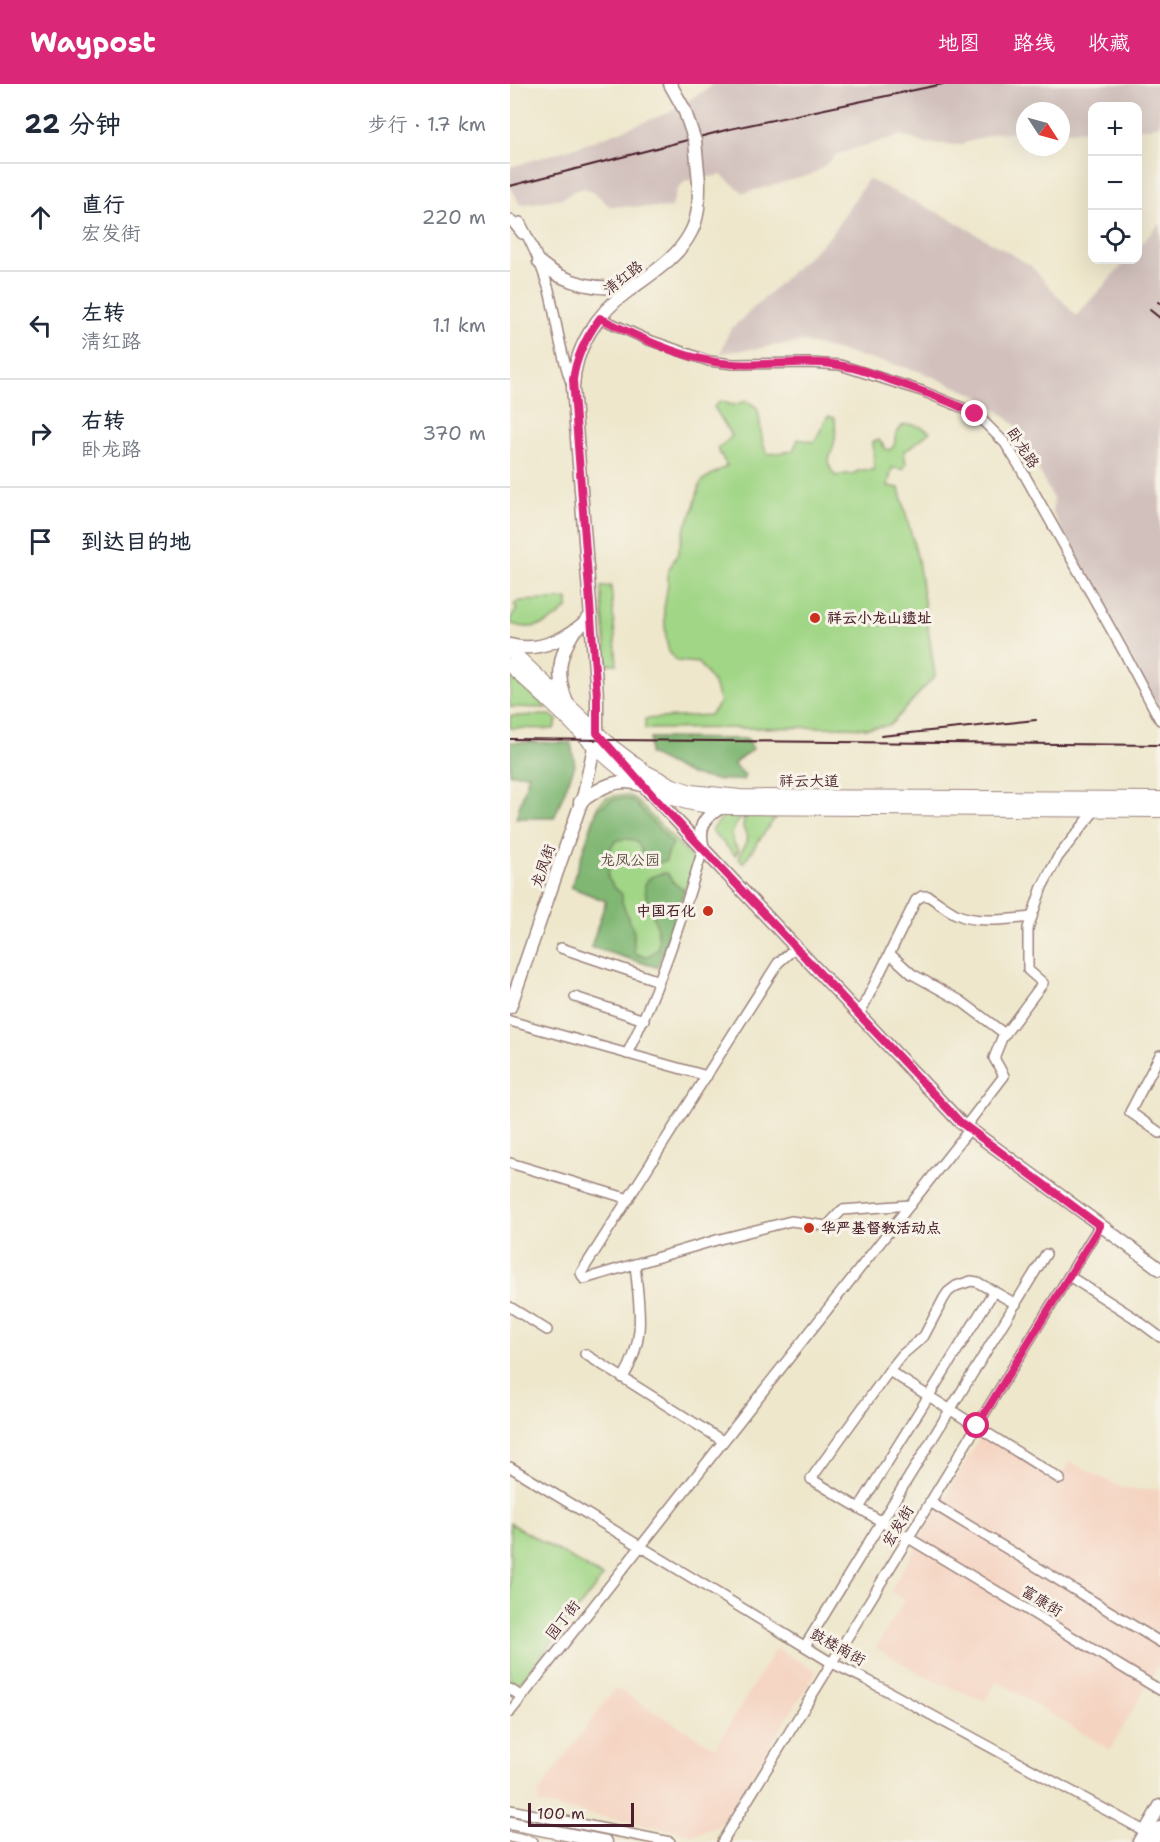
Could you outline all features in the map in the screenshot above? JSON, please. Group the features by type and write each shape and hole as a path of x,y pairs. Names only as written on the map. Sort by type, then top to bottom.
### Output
{"highway":[{"name":"祥云大道","path":"510,650 567,703 613,764 643,785 688,803 722,807 1160,810"},
{"name":"祥云大道","path":"510,665 596,740 645,772 673,786 706,795 1160,799"}],"main road":[{"name":"清红路","path":"596,740 597,696 573,387 574,370 586,339 600,318 617,299 674,255 691,233 697,214 699,166 695,141 684,109 671,85"},
{"path":"539,262 563,277 604,288 626,286 649,276"},
{"path":"510,645 526,647 543,645 574,631 590,617"},
{"path":"567,703 561,686 559,669 563,652 574,631"},
{"name":"龙凤街","path":"510,1007 580,802 596,740"},
{"path":"580,802 614,783 628,781 643,785 967,1128 1160,1269"},
{"path":"703,849 700,838 702,826 708,816 722,807"},
{"path":"1152,1837 1160,1806"},
{"path":"510,1823 565,1832 606,1842"}],"street":[{"path":"510,219 531,243"},
{"path":"520,222 539,262 549,291 563,358 573,387"},
{"name":"卧龙路","path":"600,318 656,343 709,361 733,364 840,365 945,399 975,414 995,432 1012,455 1160,720"},
{"path":"890,954 912,974 961,1001 1005,1034 1043,983 1028,970 1028,928 1042,887 1058,857 1096,809"},
{"path":"627,1054 644,1020 659,981 703,849"},
{"path":"860,1015 916,900 922,896 936,901 958,916 997,919 1032,917"},
{"path":"796,947 778,963 581,1274 584,1279 720,1239 792,1221 826,1227 842,1210 910,1205"},
{"path":"561,948 659,981"},
{"path":"575,997 644,1020"},
{"path":"510,1021 707,1076"},
{"name":"园丁街","path":"510,1712 910,1205 967,1128 1004,1076 994,1058 1005,1034"},
{"path":"1160,1055 1130,1112 1160,1132"},
{"path":"510,1163 629,1199"},
{"name":"宏发街","path":"722,1842 1100,1226"},
{"path":"805,1646 1046,1254"},
{"path":"623,1378 632,1364 641,1322 635,1264"},
{"path":"1069,1276 1160,1337"},
{"path":"1016,1304 982,1283 971,1281 952,1288 944,1298 924,1336 902,1355 889,1371 1060,1479"},
{"path":"859,1508 994,1291"},
{"path":"510,1307 547,1330"},
{"path":"585,1354 723,1441"},
{"name":"富康街","path":"889,1371 812,1479 1160,1690"},
{"name":"鼓楼南街","path":"510,1467 832,1663 1152,1837"},
{"path":"930,1502 1160,1642"},
{"path":"510,1689 522,1697"},
{"path":"510,1810 565,1832 670,1842"},
{"path":"510,1837 533,1842"}],"shaded area":[{"path":"711,84 1160,84 1160,124 1142,128 1142,102 1088,102 1088,130 1070,131 1070,102 1016,102 1016,132 996,133 959,145 923,143 901,135 837,154 821,169 810,175 744,193 721,175 685,181 677,190 671,208 609,206 585,188 574,191 563,198 520,205 510,185 510,167 583,145 668,113 710,87"},
{"path":"868,179 947,217 1030,265 1076,316 1123,264 1142,264 1142,243 1160,223 1160,711 1052,511 1054,501 1019,429 985,399 919,371 803,342 721,353 729,331 831,235"},
{"path":"983,1432 1058,1479 1070,1462 1121,1487 1139,1490 1160,1489 1160,1663 1110,1750 997,1681 985,1701 928,1678 876,1648 904,1601 890,1591"},
{"path":"776,1648 817,1671 720,1825 695,1835 538,1804 539,1792 615,1688 715,1748"}],"green space":[{"path":"721,401 732,405 747,401 756,407 763,442 768,454 793,451 798,439 813,442 827,417 835,418 835,439 829,463 836,476 852,474 860,470 874,470 873,441 879,440 889,450 894,446 896,433 903,425 910,424 930,432 904,451 906,465 903,469 892,468 888,486 899,488 918,560 935,676 890,725 867,728 645,729 645,719 710,715 720,702 714,684 699,663 677,661 669,652 664,609 668,571 678,553 700,484 704,479 727,466 717,448 732,436 714,407"},
{"path":"611,586 617,664 607,664 601,587"},
{"path":"568,599 568,607 556,618 542,625 526,627 510,623 517,609 514,605 519,601"},
{"path":"510,675 547,708 510,707"},
{"path":"551,715 557,720 554,729 510,728 510,716"},
{"path":"650,738 748,739 753,749 734,765 745,775 743,780 716,780 691,775 649,754"},
{"path":"510,742 571,743 575,765 554,818 516,818 529,774 510,774"},
{"name":"龙凤公园","path":"619,795 630,796 636,800 695,861 657,967 591,947 606,901 571,887 598,806 606,798"},
{"name":"龙凤公园","path":"622,798 632,800 673,844 666,861 656,864 647,860 634,840 618,840 610,850 608,878 622,894 622,902 634,932 634,953 647,956 658,948 657,927 645,892 648,879 667,873 675,884 685,890 657,967 591,947 606,901 571,887 597,810 611,800"},
{"path":"725,815 742,817 732,833 735,846 739,850 735,855 711,830"},
{"path":"747,816 775,818 743,863 739,858 748,837 743,828 744,818"},
{"path":"510,1523 603,1577 516,1688 510,1684"}],"railway":[{"path":"510,186 730,129 943,84"},
{"path":"1150,310 1160,318"},
{"path":"881,736 1036,720"},
{"path":"510,739 1160,745"}],"place":[{"name":"祥云小龙山遗址","path":"815,618"},
{"name":"中国石化","path":"708,911"},
{"name":"华严基督教活动点","path":"809,1228"}],"route":[{"path":"975,414 945,399 840,365 826,363 724,364 709,361 646,339 600,318 582,347 573,380 597,696 597,733 655,798 960,1122 1100,1226 977,1426"}]}
